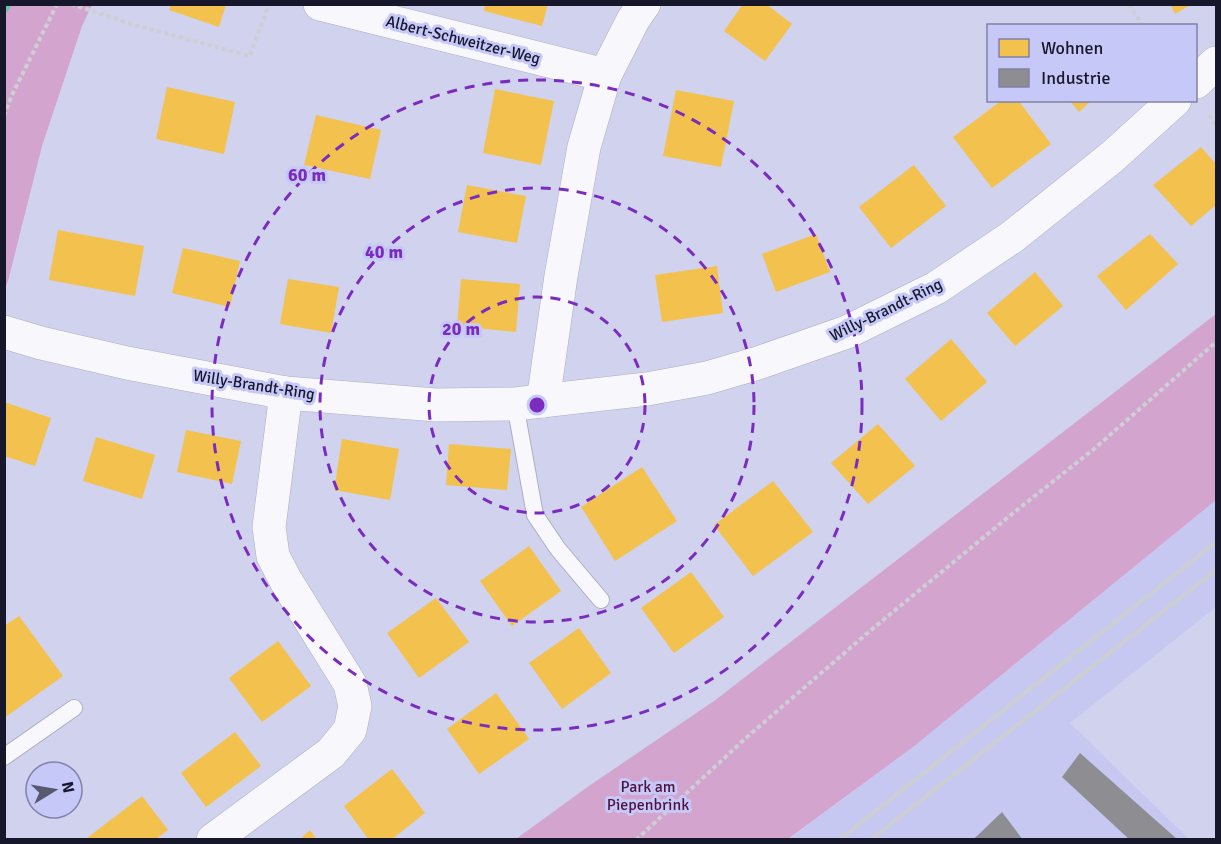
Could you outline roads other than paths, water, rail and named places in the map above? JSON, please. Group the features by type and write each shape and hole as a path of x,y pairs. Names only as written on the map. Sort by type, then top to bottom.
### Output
{"street":[{"name":"Albert-Schweitzer-Weg","path":"320,4 605,75"},
{"path":"529,402 561,276 584,147 605,75 633,20 644,4"},
{"path":"1197,81 1216,63"},
{"name":"Willy-Brandt-Ring","path":"4,332 127,363 286,393 436,405 529,402 647,389 707,378 847,332 936,288 1012,237 1112,157 1173,102"},
{"path":"213,840 331,753 350,730 356,706 350,684 273,556 268,527 286,393"}],"lane":[{"path":"529,402 535,515 558,549 601,600"},
{"path":"4,757 74,708"}],"waterway":[{"path":"4,8 6,4"}],"railway":[{"path":"839,840 1216,542"},
{"path":"870,840 1216,570"}],"park label":[{"name":"Park am Piepenbrink","path":"648,796"}]}
